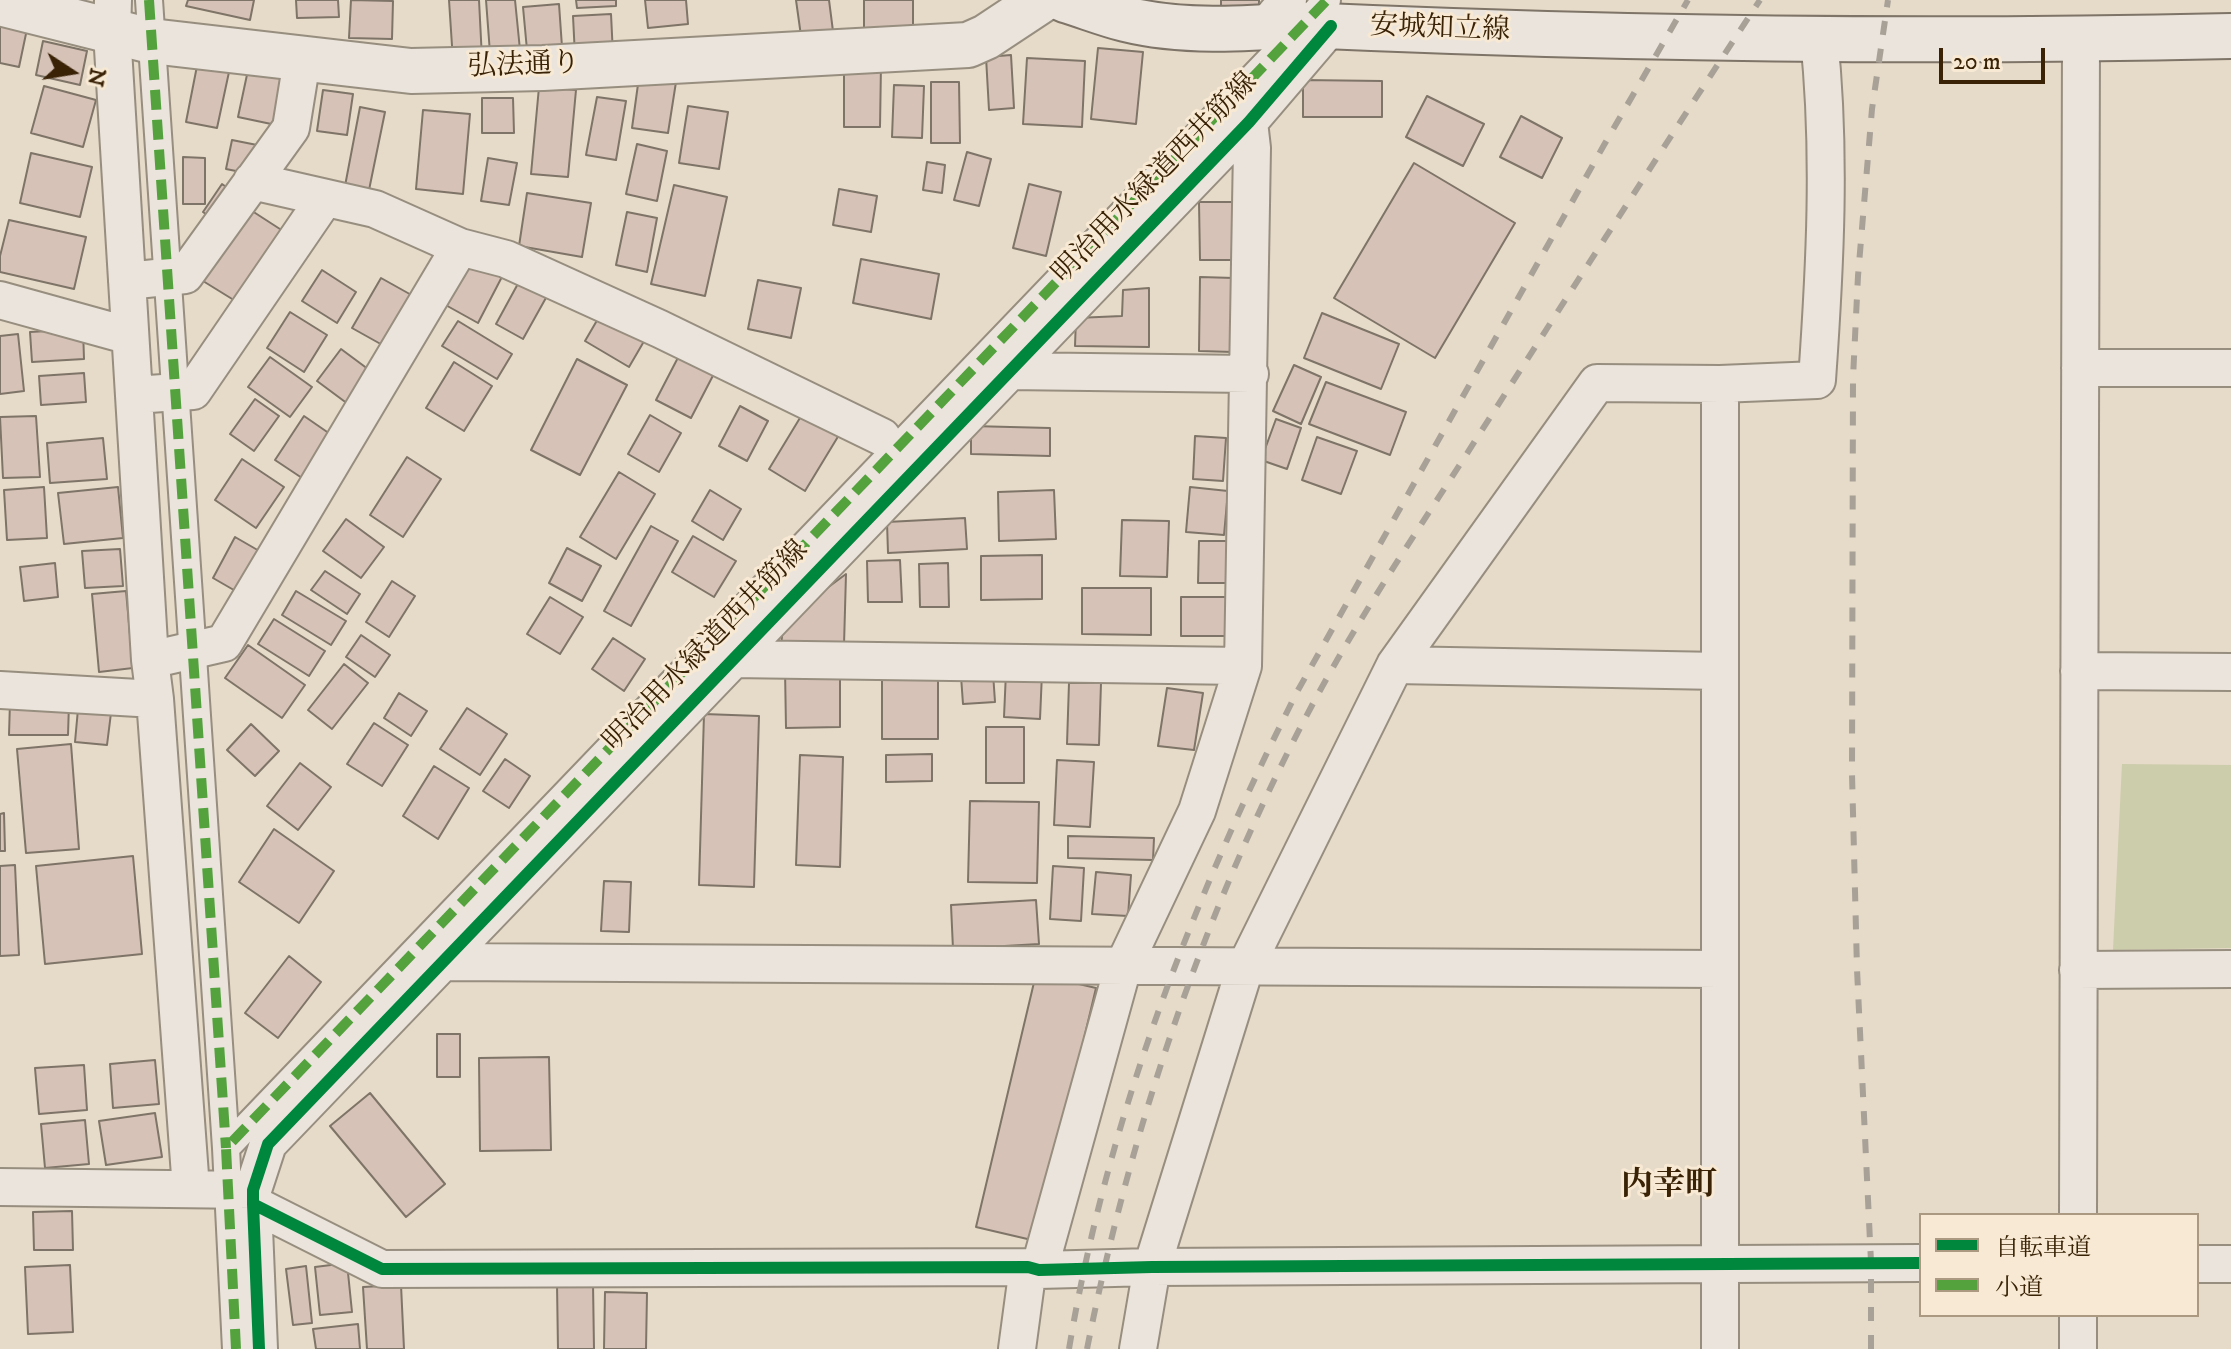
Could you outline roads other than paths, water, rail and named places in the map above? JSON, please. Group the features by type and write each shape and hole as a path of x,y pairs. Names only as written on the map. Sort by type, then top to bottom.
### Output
{"main road":[{"name":"弘法通り","path":"0,3 131,18 302,60 411,71 543,68 968,45 986,37 1042,0"},
{"name":"安城知立線","path":"1065,0 1126,20 1173,27 1302,16 1649,37 2081,40 2231,36"}],"street":[{"path":"236,1349 245,1194 268,1144 1249,122 1302,16"},
{"name":"明治用水緑道西井筋線","path":"226,1148 1259,72 1302,16"},
{"path":"131,18 166,277 226,1148 245,1194 259,1349"},
{"path":"131,18 127,281 150,660 191,1189"},
{"path":"1138,1349 1152,1267 1245,968 1395,665 1597,383 1720,384 1817,380 1824,285 1826,118 1819,38"},
{"path":"2078,1213 2081,40"},
{"path":"127,281 185,275 291,128 302,60"},
{"path":"1017,1349 1034,1269 1123,967 1197,811 1243,666 1250,374 1252,148 1249,122"},
{"path":"252,181 375,209 460,247 506,259 660,329 882,437"},
{"path":"134,395 193,391 325,198"},
{"path":"150,660 224,643 460,247"},
{"path":"0,300 130,336"},
{"path":"2080,368 2231,368"},
{"path":"1008,371 1250,374"},
{"path":"1720,384 1720,1349"},
{"path":"732,659 1243,666"},
{"path":"1395,665 1720,671"},
{"path":"2079,671 2231,672"},
{"path":"0,690 155,699"},
{"path":"442,962 1720,969"},
{"path":"2078,970 2231,969"},
{"path":"0,1187 191,1189 245,1194 382,1269 1034,1269 1919,1263"},
{"path":"2199,1264 2231,1264"},
{"path":"2078,1317 2078,1349"}],"railway":[{"path":"1069,1349 1085,1263 1130,1095 1189,930 1259,770 1297,692 1688,0"},
{"path":"1087,1349 1126,1181 1178,1014 1208,932 1278,772 1317,696 1376,595 1760,0"},
{"path":"1871,1349 1871,1262 1857,969 1852,774 1853,378 1872,109 1888,0"}],"district":[{"name":"内幸町","path":"1669,1187"}]}
